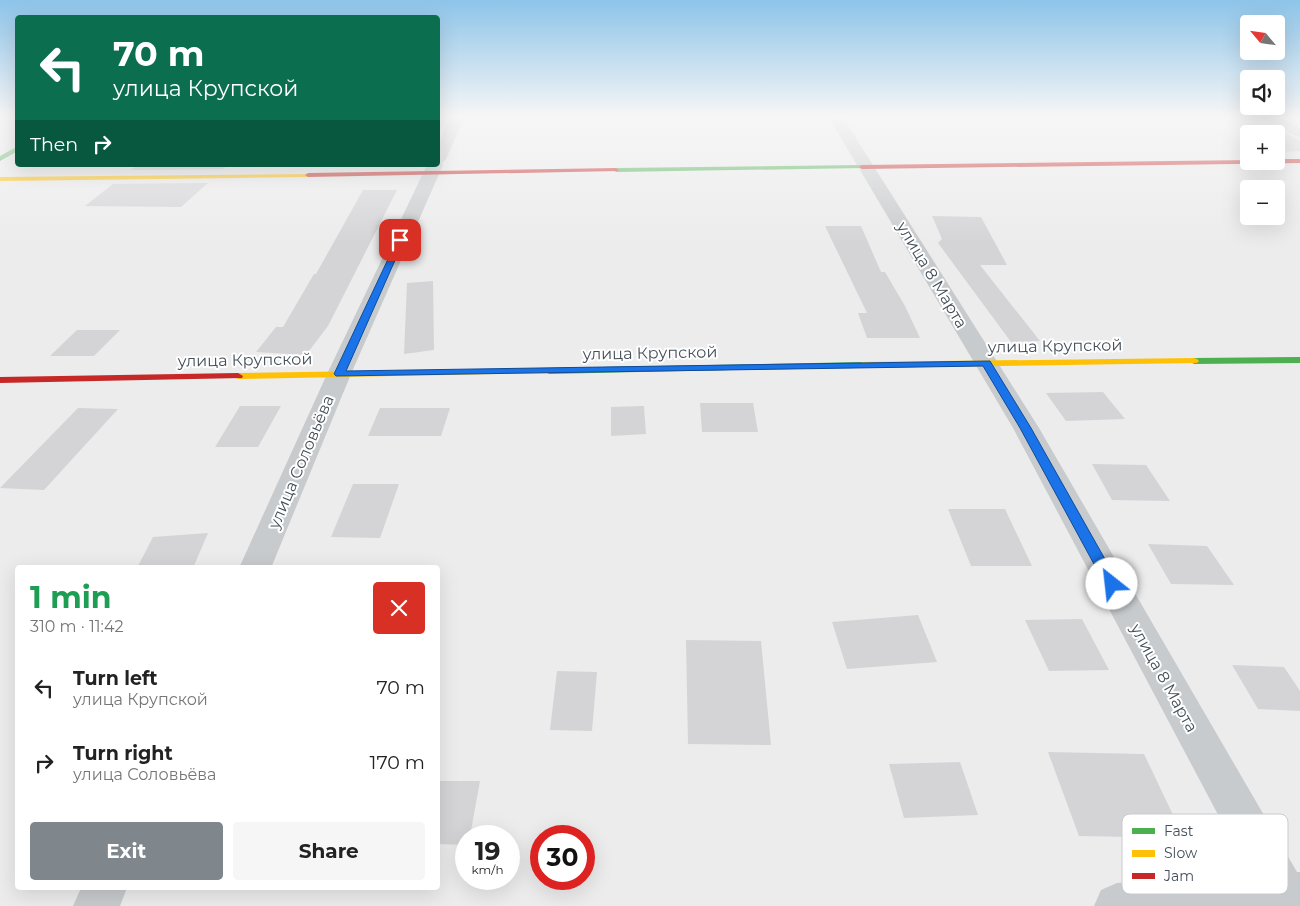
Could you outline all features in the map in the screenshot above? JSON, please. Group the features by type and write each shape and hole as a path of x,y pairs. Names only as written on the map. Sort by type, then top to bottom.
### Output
{"street":[{"name":"улица 8 Марта","path":"861,158 1026,428 1244,814"},
{"path":"440,166 867,168 1300,162"},
{"path":"0,179 401,167"},
{"name":"улица Соловьёва","path":"256,565 339,374 434,167"},
{"name":"улица Крупской","path":"0,380 986,363 1300,360"},
{"path":"96,906 104,890"},
{"path":"1117,906 1292,899"}],"building":[{"path":"135,167 226,167 223,169 131,170"},
{"path":"208,183 181,207 85,206 113,184"},
{"path":"363,190 397,190 328,326 306,355 256,352 276,327 283,327 314,274 316,274"},
{"path":"932,216 981,217 1007,265 980,265 1040,341 1011,342 938,243 942,239"},
{"path":"825,226 861,226 881,272 885,272 905,306 920,338 867,338 858,313 867,313"},
{"path":"433,281 434,350 404,354 407,283"},
{"path":"77,330 120,330 94,356 50,356"},
{"path":"1103,392 1125,419 1066,421 1046,393"},
{"path":"700,403 753,403 758,432 702,432"},
{"path":"240,406 281,406 258,447 215,447"},
{"path":"644,406 646,434 611,436 611,407"},
{"path":"78,408 118,409 44,490 0,488"},
{"path":"380,408 450,408 441,436 368,436"},
{"path":"1092,464 1146,465 1170,501 1112,500"},
{"path":"353,484 399,484 380,538 331,537"},
{"path":"948,509 1005,509 1032,566 971,566"},
{"path":"208,533 194,565 139,565 153,537"},
{"path":"1148,544 1207,546 1234,585 1171,584"},
{"path":"918,615 937,662 847,669 832,622"},
{"path":"1082,619 1109,670 1049,671 1025,620"},
{"path":"686,640 761,641 771,745 688,744"},
{"path":"1232,665 1284,667 1300,691 1300,711 1258,709"},
{"path":"557,671 597,672 592,731 550,730"},
{"path":"1048,752 1144,754 1173,814 1122,814 1122,837 1079,836"},
{"path":"960,762 978,815 904,818 889,764"},
{"path":"440,781 480,781 472,825 455,825 455,845 440,844"}],"traffic: fast":[{"path":"616,170 862,167"},
{"path":"1194,361 1300,360"},
{"path":"549,371 862,365"}],"traffic: slow":[{"path":"0,179 308,175"},
{"path":"862,365 1194,361"},
{"path":"238,376 549,371"}],"traffic: jam":[{"path":"862,167 1300,161"},
{"path":"308,175 616,170"},
{"path":"0,380 238,376"}],"route":[{"path":"400,240 339,374 986,363 1026,428 1112,584"}]}
